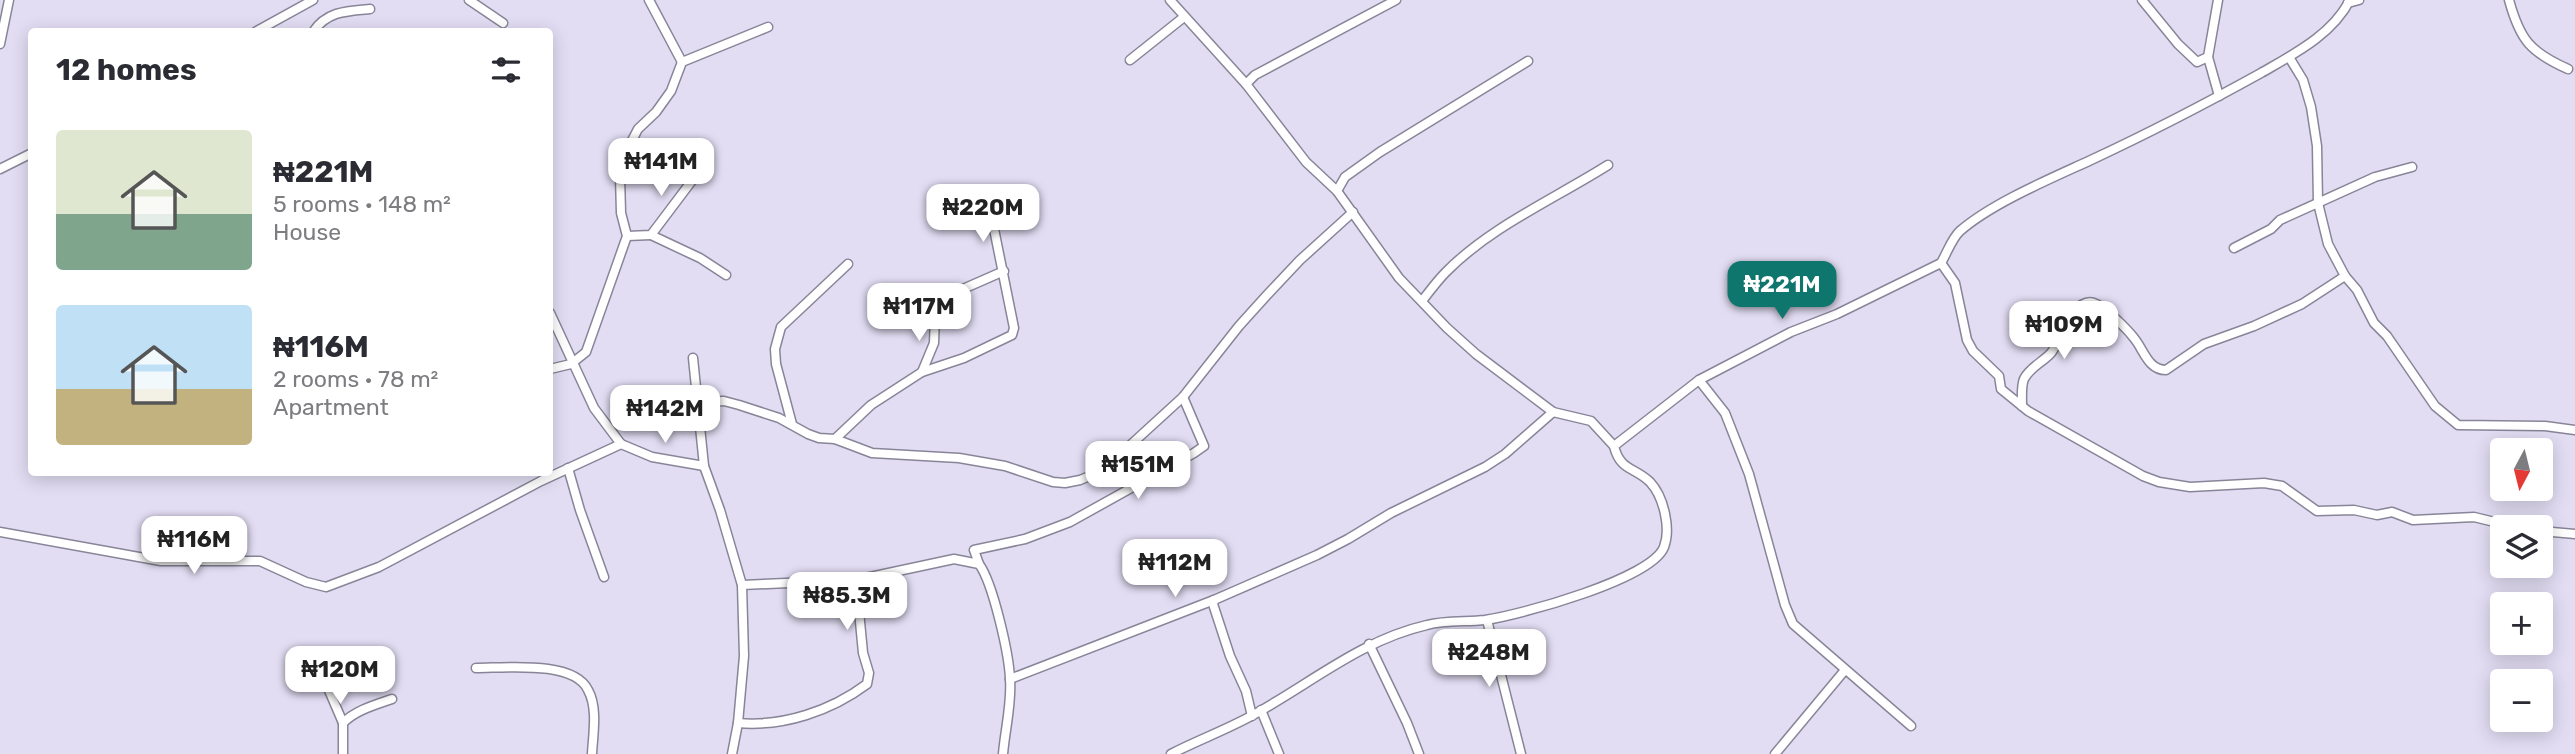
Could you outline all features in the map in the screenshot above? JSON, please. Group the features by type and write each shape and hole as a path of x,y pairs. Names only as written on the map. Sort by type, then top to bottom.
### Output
{"street":[{"path":"0,44 9,0"},
{"path":"262,28 313,0"},
{"path":"468,0 503,23"},
{"path":"649,0 682,62"},
{"path":"1170,0 1246,84 1306,162 1337,191 1399,278 1476,354 1553,412 1591,421 1614,446 1620,463 1650,483 1664,510 1667,529 1664,546 1658,558 1618,581 1559,601 1487,620 1427,625 1369,644 1252,716 1171,754"},
{"path":"2142,0 2178,44 2197,62 2208,57"},
{"path":"2218,0 2208,57 2219,96"},
{"path":"1614,446 1699,380 1791,332 1848,309 1941,263 1959,232 1985,214 2219,96 2289,57 2338,21 2349,1 2359,0"},
{"path":"2508,0 2516,28 2539,56 2568,69"},
{"path":"1246,84 1255,75 1396,1"},
{"path":"316,28 336,12 370,9"},
{"path":"1130,60 1184,18"},
{"path":"553,368 571,364 586,352 627,236 621,213 620,176 626,152 638,129 656,112 671,91 682,62 768,27"},
{"path":"2289,57 2303,80 2311,107 2317,146 2318,203 2328,244 2374,323 2387,337 2435,406 2458,425 2544,426 2575,430"},
{"path":"1337,191 1345,177 1380,152 1528,61"},
{"path":"0,169 28,155"},
{"path":"1422,301 1446,272 1475,248 1542,202 1608,165"},
{"path":"2234,248 2271,229 2280,220 2375,177 2412,167"},
{"path":"650,234 700,170"},
{"path":"835,439 871,404 922,372 964,358 1012,335 1014,328 990,209"},
{"path":"696,402 724,401 739,405 792,424 819,438 835,439 872,453 959,458 1005,466 1053,482 1065,483 1102,471 1183,397 1260,303 1300,260 1353,212"},
{"path":"627,236 650,234 700,258 726,275"},
{"path":"1941,263 1955,283 1967,340 1973,351 1998,376 2001,389 2022,406 2121,465 2159,482 2190,487 2264,483 2282,486 2317,511 2354,510 2377,515 2392,512 2413,520 2474,517 2490,521"},
{"path":"792,424 776,364 775,349 781,327 848,264"},
{"path":"922,372 934,343 938,304 947,296 1004,271"},
{"path":"2022,406 2023,381 2031,370 2051,354 2069,319 2086,302 2102,308 2135,339 2152,366 2166,370 2204,344 2254,326 2302,304 2345,276"},
{"path":"553,318 571,364 594,408 621,444 663,460 704,466"},
{"path":"693,358 704,466 742,585 744,656 738,723 732,754"},
{"path":"1699,380 1725,413 1749,474 1785,605 1793,624 1911,726"},
{"path":"1003,754 1010,679 994,599 974,550 1025,539 1070,522 1194,453 1203,446 1183,397"},
{"path":"1010,679 1214,600 1317,555 1391,513 1485,467 1505,454 1553,412"},
{"path":"553,476 621,444"},
{"path":"568,468 604,577"},
{"path":"0,532 161,561 260,561 306,582 326,587 379,567 553,476"},
{"path":"2553,532 2575,534"},
{"path":"742,585 856,580 954,559 979,565"},
{"path":"738,723 762,726 795,719 828,707 867,684 869,673 863,653 856,580"},
{"path":"1214,600 1230,656 1246,691 1252,716"},
{"path":"1487,620 1521,754"},
{"path":"1369,644 1419,754"},
{"path":"476,668 553,669 571,673 580,679 589,690 594,709 592,754"},
{"path":"1775,754 1844,670"},
{"path":"328,688 343,723 343,754"},
{"path":"343,723 366,708 393,699"},
{"path":"1261,710 1279,754"}]}
